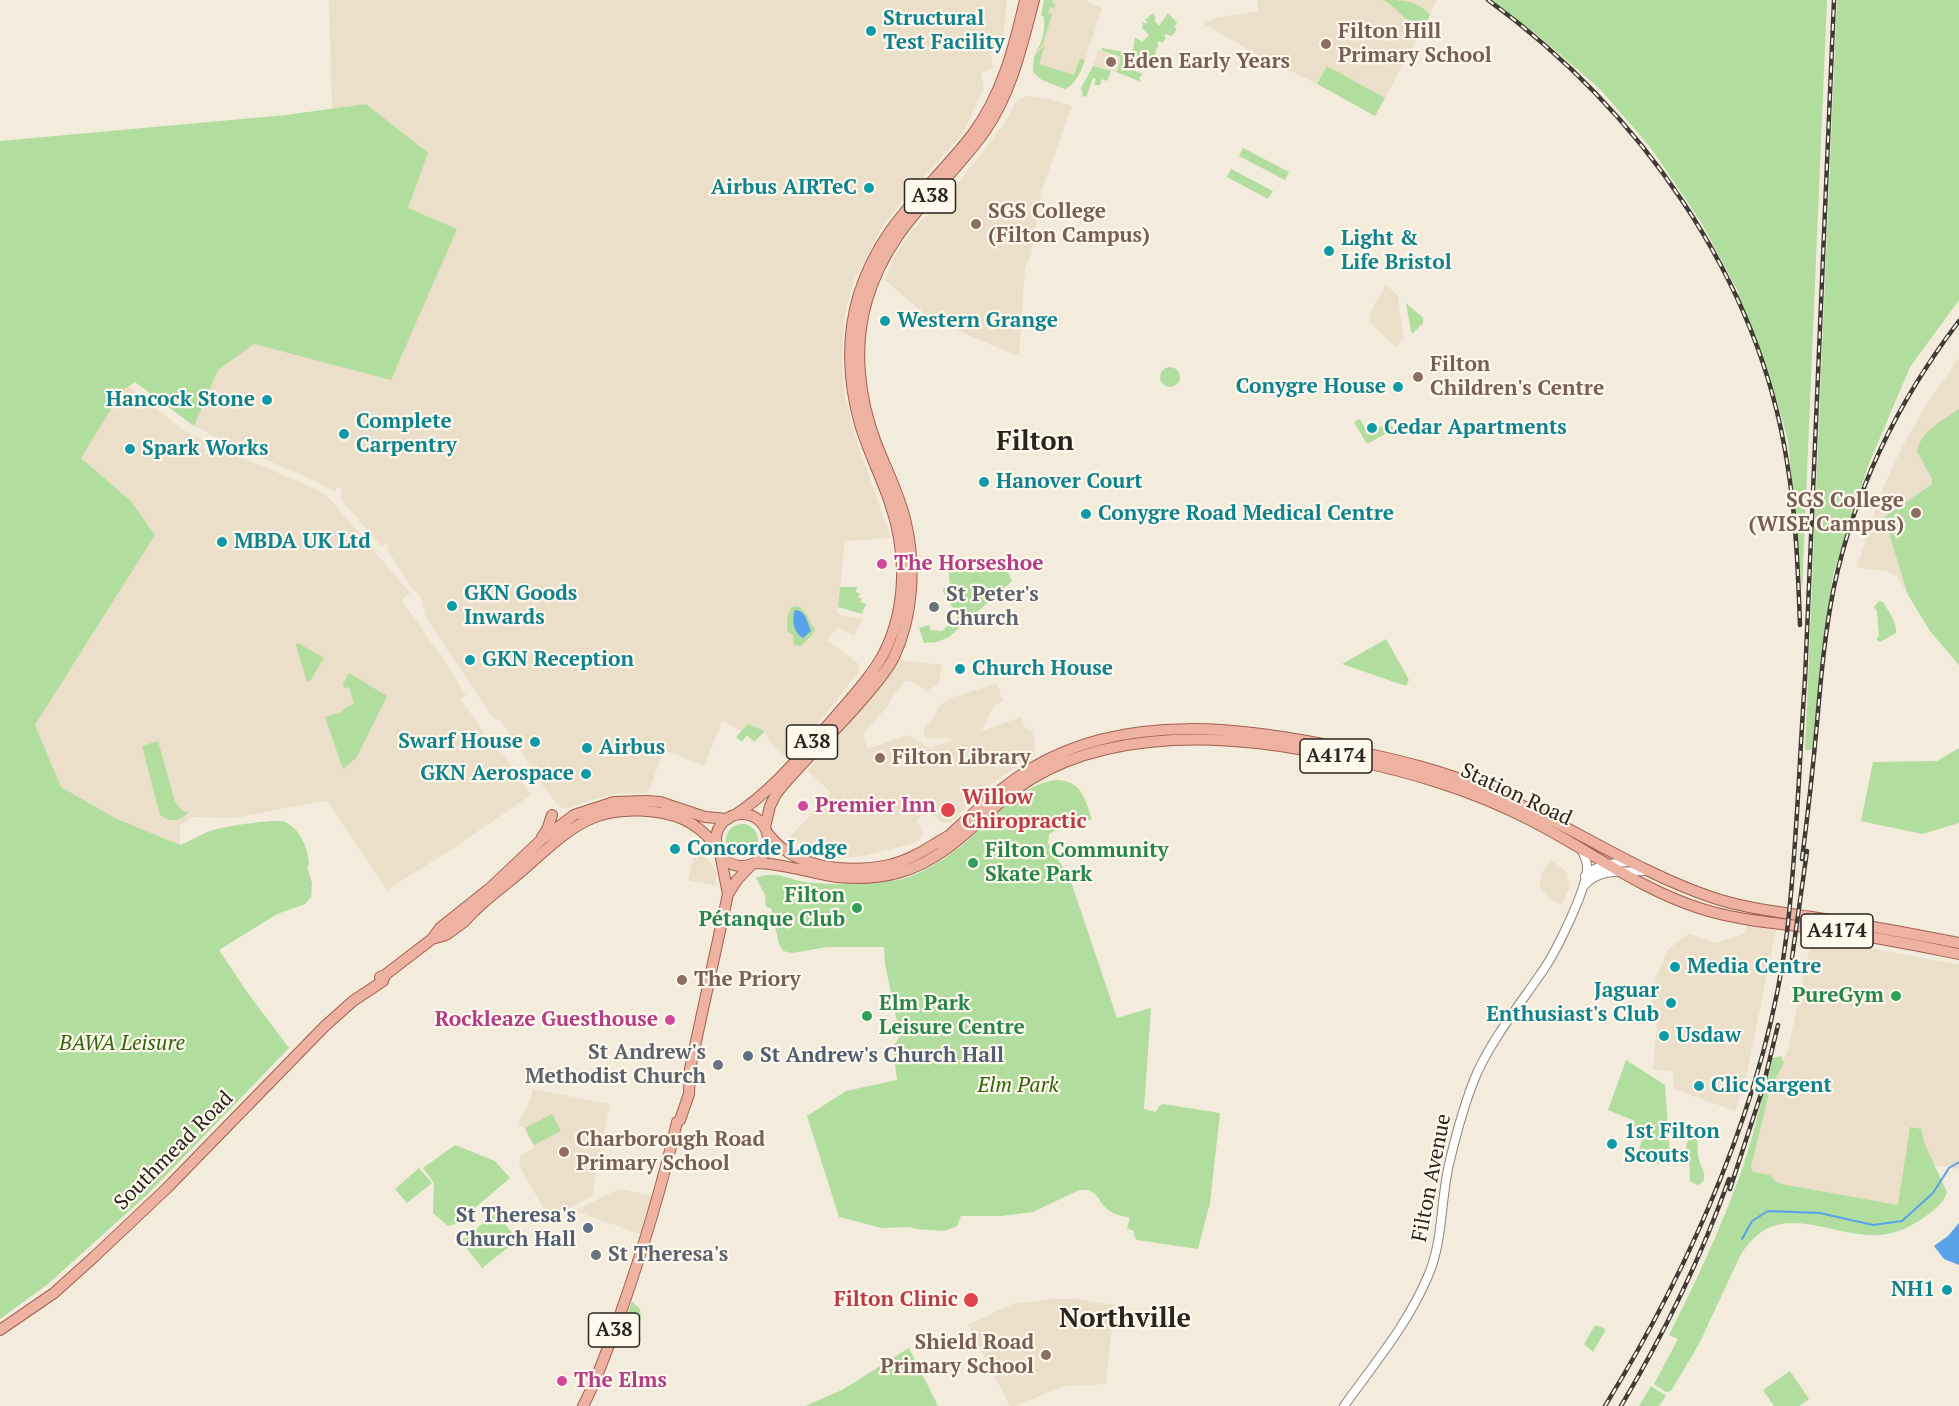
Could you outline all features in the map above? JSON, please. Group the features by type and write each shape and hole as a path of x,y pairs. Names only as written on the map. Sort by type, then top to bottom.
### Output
{"main road":[{"name":"A38","path":"731,817 764,794 852,697 880,660 892,634 901,602 901,548 890,503 864,436 854,398 851,355 855,309 869,267 888,232 909,205 972,135 992,104 1006,71 1025,0"},
{"name":"A38","path":"766,831 770,806 776,794 876,684 893,658 903,634 911,590 909,541 904,516 875,442 862,396 859,351 862,320 877,273 895,239 972,148 1000,106 1016,65 1034,0"},
{"name":"Station Road","path":"948,836 1010,782 1049,758 1081,744 1139,733 1199,730 1256,733 1345,748 1442,772 1488,789 1531,809 1690,905 1715,913 1846,933 1959,954"},
{"name":"Station Road","path":"943,850 959,840 1016,790 1047,771 1090,753 1147,742 1211,740 1292,747 1381,766 1443,783 1507,808 1608,863 1645,870 1707,896 1736,904 1959,943"},
{"name":"Southmead Road","path":"0,1330 54,1293 167,1188 316,1035 368,989 373,989 383,981 385,975 432,939 440,928 489,890 541,840 574,815 614,802 660,802 705,817 731,817"},
{"name":"Southmead Road","path":"432,939 446,935 565,834 596,817 628,812 670,815 699,828 718,849"},
{"path":"744,814 752,816 760,820 766,831 766,851 753,864 737,865 724,858 718,849 718,831 731,817 744,814"},
{"path":"541,840 552,815"},
{"name":"A4174","path":"766,831 784,850 811,863 839,868 889,865 902,861 948,836"},
{"name":"A4174","path":"753,864 773,863 837,877 870,877 903,871 943,850 948,836"},
{"name":"A38","path":"718,849 728,894"},
{"name":"A38","path":"583,1406 599,1373 651,1223 677,1122 678,1104 682,1093 688,1087 728,894 737,880 753,864"},
{"path":"453,918 470,915"}],"street":[{"name":"Filton Avenue","path":"1344,1406 1413,1308 1429,1274 1439,1240 1449,1163 1461,1115 1477,1073 1498,1036 1553,955 1582,889 1586,862 1580,847"},
{"path":"1585,876 1595,868 1608,863"},
{"path":"1582,889 1587,882 1598,875 1627,867"}],"shaded area":[{"name":"Airbus","path":"329,0 1007,0 1003,38 991,53 993,68 981,73 984,88 962,135 884,224 854,280 846,309 843,332 842,367 845,396 857,443 891,538 845,541 837,614 863,619 854,637 838,627 827,640 859,664 859,671 815,728 784,755 770,742 764,730 748,724 742,731 722,721 704,766 664,750 648,793 618,793 569,808 560,808 536,776 536,767 530,766 500,720 492,716 442,642 425,615 421,597 412,588 392,557 388,550 389,546 385,544 381,546 340,498 342,489 337,487 335,493 318,482 194,426 218,370 254,344 391,379 456,229 408,208 366,104 332,109"},
{"path":"1044,0 1085,0 1102,8 1083,66 1071,86 1065,89 1042,80 1033,72 1035,53 1042,44 1045,27 1044,16 1041,15"},
{"name":"Filton Hill Primary School","path":"1257,0 1437,0 1385,98 1327,66 1317,84 1254,53 1204,24 1216,18 1258,11"},
{"name":"Eden Early Years","path":"1098,50 1131,60 1122,74 1093,66"},
{"name":"SGS College (Filton Campus)","path":"1027,96 1051,99 1072,106 1041,192 1031,255 1025,268 1019,354 1015,355 929,318 885,280 895,256 913,229 950,193 1009,116 1016,101"},
{"path":"1386,285 1398,296 1405,338 1396,347 1369,320 1371,311"},
{"name":"SGS College (WISE Campus)","path":"1959,358 1959,665 1930,631 1897,576 1889,572 1857,567 1881,493 1900,451 1924,408"},
{"path":"129,386 182,429 204,441 205,454 236,455 318,490 329,498 410,593 402,600 466,696 460,698 531,795 387,890 328,802 322,801 234,818 191,817 180,826 180,845 117,819 61,787 35,725 155,535 131,501 81,458 123,390"},
{"path":"901,660 942,665 939,684 928,690 906,680 890,700 889,705 863,733 867,749 908,735 929,748 957,739 926,738 923,731 941,705 951,698 997,683 1003,701 994,705 982,730 965,737 1021,717 1025,728 1032,731 1035,743 1034,756 995,781 950,823 944,823 928,812 917,820 923,835 915,843 863,856 842,858 819,854 789,838 831,793 808,771"},
{"path":"703,851 717,873 715,886 688,880 694,854"},
{"path":"1551,860 1567,872 1569,888 1562,905 1550,899 1540,887 1541,874"},
{"path":"1747,924 1776,930 1747,1072 1735,1111 1674,1089 1673,1071 1653,1070 1657,1025 1650,1006 1656,978 1667,951 1677,942 1689,934 1715,943 1744,934"},
{"path":"1812,937 1959,965 1959,1169 1934,1165 1899,1205 1759,1181 1747,1169 1772,1088 1788,1050"},
{"name":"Charborough Road Primary School","path":"533,1089 610,1104 592,1196 553,1217 548,1216 519,1163 521,1155 534,1148 524,1128 518,1124 529,1103"},
{"path":"621,1189 652,1196 640,1234 575,1211 612,1192"},
{"name":"Shield Road Primary School","path":"1052,1299 1076,1299 1114,1305 1106,1384 1064,1386 1010,1406 968,1325 1012,1304"}],"green space":[{"path":"1044,0 1053,0 1052,3 1055,4 1054,8 1050,7 1048,13 1052,14 1043,44 1035,53 1044,32 1044,17 1041,15"},
{"path":"1383,0 1409,2 1420,6 1430,15 1427,21 1412,21 1402,16"},
{"path":"1491,0 1827,0 1802,591 1788,440 1769,374 1737,295 1739,293 1701,222 1651,148 1600,89 1541,38"},
{"path":"1837,0 1959,0 1959,300 1910,367 1868,466 1833,575 1813,750 1805,750"},
{"path":"1153,13 1156,18 1154,20 1159,26 1168,13 1177,23 1174,27 1177,29 1172,36 1166,34 1162,43 1159,41 1157,43 1159,45 1152,63 1146,62 1152,65 1150,69 1138,64 1135,71 1143,74 1139,78 1141,82 1117,72 1121,57 1101,50 1102,48 1130,53 1133,50 1135,38 1128,37 1136,38 1142,42 1149,35 1142,28 1143,22 1146,24 1148,22 1145,20"},
{"path":"1045,45 1039,64 1074,75 1080,59 1085,60 1078,77 1065,89 1042,80 1033,72 1034,56"},
{"path":"1093,66 1111,71 1107,81 1102,79 1100,85 1094,85 1096,79 1093,78 1086,97 1083,96 1081,88"},
{"path":"1327,66 1385,98 1375,116 1317,84"},
{"name":"BAWA Leisure","path":"366,104 428,153 408,208 457,229 391,380 254,344 218,370 194,426 135,382 123,390 81,458 131,501 155,535 35,725 61,787 117,819 180,845 210,831 260,822 285,822 291,825 299,835 308,859 307,867 312,883 311,897 305,904 277,914 219,950 289,1048 148,1194 48,1284 0,1319 0,141 286,115"},
{"path":"1243,148 1289,172 1285,180 1239,156"},
{"path":"1231,169 1273,191 1268,199 1227,177"},
{"path":"1406,303 1423,318 1423,323 1413,333 1411,332"},
{"path":"1170,367 1177,370 1180,377 1177,384 1170,387 1163,384 1160,377 1163,370"},
{"name":"SGS College (WISE Campus)","path":"1959,409 1959,665 1930,631 1908,595 1884,517 1932,484 1932,479 1917,451 1919,444 1928,432"},
{"path":"1360,419 1368,434 1389,422 1394,429 1367,444 1354,422"},
{"path":"953,567 1006,568 1012,581 949,637 937,642 924,643 919,628 929,625 930,630 942,631 958,617 943,591 944,588 950,588 949,571"},
{"path":"840,587 857,587 856,592 860,594 858,597 862,599 860,602 866,604 862,614 838,607"},
{"path":"1879,601 1883,602 1890,613 1896,629 1896,633 1880,642 1876,639 1879,636 1877,611 1874,607"},
{"path":"798,606 815,629 801,646 794,645 793,635 788,632 787,626 790,610"},
{"path":"1386,639 1409,680 1406,686 1342,664"},
{"path":"298,643 324,658 310,681 307,682 296,645"},
{"path":"349,673 387,696 357,757 343,769 325,717 342,712 346,707 354,704 349,687 344,688 343,684"},
{"path":"748,724 765,731 754,742 747,735 742,742 736,737"},
{"path":"158,741 175,802 184,812 189,811 175,820 160,815 142,746"},
{"path":"1959,748 1959,823 1922,834 1861,821 1873,762 1937,761"},
{"name":"Elm Park","path":"1056,780 1071,783 1077,787 1084,797 1092,819 1056,830 1049,834 1048,843 1070,879 1117,1018 1151,1008 1144,1109 1156,1112 1163,1104 1220,1113 1210,1203 1198,1249 1137,1240 1134,1231 1127,1228 1130,1218 1112,1212 1094,1193 1086,1190 1079,1190 1033,1212 1001,1216 961,1216 957,1226 944,1231 910,1227 882,1228 839,1217 807,1116 846,1091 897,1080 893,1047 900,1036 885,964 884,947 827,947 792,953 783,951 779,944 771,908 766,907 765,895 756,878 773,875 811,883 855,884 885,882 909,877 954,852 1019,795 1030,788"},
{"path":"742,824 753,829 758,840 753,851 742,856 731,851 726,840 731,829"},
{"path":"1781,1056 1784,1063 1770,1089 1751,1167 1753,1172 1770,1175 1781,1184 1898,1205 1910,1127 1921,1129 1925,1145 1947,1192 1946,1196 1926,1216 1892,1233 1860,1234 1787,1223 1770,1227 1754,1238 1740,1256 1699,1344 1671,1391 1666,1392 1654,1384 1678,1339 1669,1335 1706,1258 1739,1178 1772,1058"},
{"path":"1626,1060 1665,1085 1670,1155 1668,1164 1649,1163 1636,1159 1645,1131 1634,1126 1635,1121 1608,1110"},
{"path":"552,1114 561,1131 534,1145 525,1128"},
{"path":"1694,1136 1697,1137 1698,1157 1704,1174 1703,1182 1697,1185 1690,1181 1689,1154 1686,1148 1687,1142"},
{"path":"455,1145 495,1161 510,1178 456,1224 448,1226 433,1213 434,1183 423,1168"},
{"path":"419,1168 432,1183 407,1203 395,1189"},
{"path":"496,1213 518,1240 482,1268 461,1241"},
{"path":"632,1301 640,1309 640,1323 635,1330 623,1336 621,1334"},
{"path":"1595,1325 1606,1329 1593,1352 1584,1344"},
{"path":"909,1348 938,1406 805,1406 842,1390"},
{"path":"1790,1371 1809,1399 1799,1406 1774,1406 1763,1390"},
{"path":"1651,1386 1666,1396 1659,1406 1639,1406"}],"water":[{"path":"795,610 804,614 811,631 803,638 794,626"},
{"path":"1959,1223 1959,1265 1944,1259 1934,1246 1948,1236"}],"waterway":[{"path":"1742,1239 1752,1221 1768,1211 1820,1213 1873,1225 1902,1221 1933,1193 1949,1168 1959,1162"}],"railway":[{"path":"1488,0 1543,43 1594,92 1641,145 1683,202 1719,262 1749,326 1772,393 1793,502 1800,625"},
{"path":"1605,1406 1667,1296 1721,1178 1762,1056 1777,994 1787,932 1796,837 1805,679 1834,0"},
{"path":"1802,859 1826,637 1843,550 1867,480 1898,414 1937,351 1959,321"},
{"path":"1792,958 1807,851"},
{"path":"1730,1189 1762,1091 1778,1025"},
{"path":"1621,1406 1681,1295 1729,1179"}],"place":[{"name":"Structural Test Facility","path":"871,31"},
{"name":"Filton Hill Primary School","path":"1326,44"},
{"name":"Eden Early Years","path":"1111,62"},
{"name":"Airbus AIRTeC","path":"869,188"},
{"name":"SGS College (Filton Campus)","path":"976,224"},
{"name":"Light & Life Bristol","path":"1329,251"},
{"name":"Western Grange","path":"885,321"},
{"name":"Filton Children's Centre","path":"1418,377"},
{"name":"Conygre House","path":"1398,387"},
{"name":"Hancock Stone","path":"267,400"},
{"name":"Cedar Apartments","path":"1372,428"},
{"name":"Complete Carpentry","path":"344,434"},
{"name":"Spark Works","path":"130,449"},
{"name":"Hanover Court","path":"984,482"},
{"name":"SGS College (WISE Campus)","path":"1916,513"},
{"name":"Conygre Road Medical Centre","path":"1086,514"},
{"name":"MBDA UK Ltd","path":"222,542"},
{"name":"The Horseshoe","path":"882,564"},
{"name":"GKN Goods Inwards","path":"452,606"},
{"name":"St Peter's Church","path":"934,607"},
{"name":"GKN Reception","path":"470,660"},
{"name":"Church House","path":"960,669"},
{"name":"Swarf House","path":"535,742"},
{"name":"Airbus","path":"587,748"},
{"name":"Filton Library","path":"880,758"},
{"name":"GKN Aerospace","path":"586,774"},
{"name":"Premier Inn","path":"803,806"},
{"name":"Willow Chiropractic","path":"948,810"},
{"name":"Concorde Lodge","path":"675,849"},
{"name":"Filton Community Skate Park","path":"973,863"},
{"name":"Filton Pétanque Club","path":"857,908"},
{"name":"Media Centre","path":"1675,967"},
{"name":"The Priory","path":"682,980"},
{"name":"PureGym","path":"1896,996"},
{"name":"Jaguar Enthusiast's Club","path":"1671,1003"},
{"name":"Elm Park Leisure Centre","path":"867,1016"},
{"name":"Rockleaze Guesthouse","path":"670,1020"},
{"name":"Usdaw","path":"1664,1036"},
{"name":"St Andrew's Church Hall","path":"748,1056"},
{"name":"St Andrew's Methodist Church","path":"718,1065"},
{"name":"Clic Sargent","path":"1699,1086"},
{"name":"1st Filton Scouts","path":"1612,1144"},
{"name":"Charborough Road Primary School","path":"564,1152"},
{"name":"St Theresa's Church Hall","path":"588,1228"},
{"name":"St Theresa's","path":"596,1255"},
{"name":"NH1","path":"1947,1290"},
{"name":"Filton Clinic","path":"971,1300"},
{"name":"Shield Road Primary School","path":"1046,1355"},
{"name":"The Elms","path":"562,1381"}],"district":[{"name":"Filton","path":"1035,442"},
{"name":"Northville","path":"1125,1319"}]}
